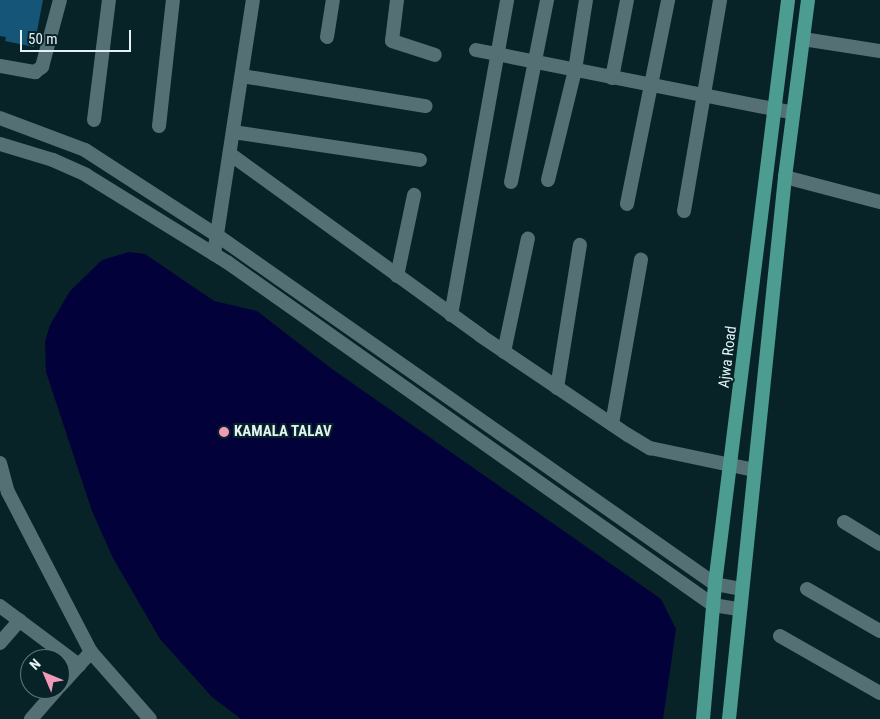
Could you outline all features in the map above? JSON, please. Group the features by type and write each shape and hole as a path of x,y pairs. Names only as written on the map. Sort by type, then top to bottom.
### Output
{"main road":[{"name":"Ajwa Road","path":"703,719 715,584 788,0"},
{"path":"730,719 741,589 785,177 808,0"}],"street":[{"path":"0,66 35,72 42,67 60,0"},
{"path":"94,120 109,0"},
{"path":"159,126 173,0"},
{"path":"214,254 253,0"},
{"path":"327,37 333,0"},
{"path":"397,0 392,41 435,55"},
{"path":"451,315 507,0"},
{"path":"511,182 547,0"},
{"path":"548,180 575,70 586,0"},
{"path":"612,78 627,0"},
{"path":"627,204 668,0"},
{"path":"684,211 720,0"},
{"path":"803,39 880,51"},
{"path":"476,50 612,78 651,83 702,97 793,113"},
{"path":"242,76 426,106"},
{"path":"0,118 85,150 218,236 715,584 741,589"},
{"path":"234,132 420,160"},
{"path":"0,144 53,160 86,175 214,254 713,605 739,609"},
{"path":"230,154 451,315 557,388 650,448 731,468 754,470"},
{"path":"785,177 880,202"},
{"path":"397,276 414,195"},
{"path":"504,352 528,238"},
{"path":"557,388 580,245"},
{"path":"612,424 641,260"},
{"path":"0,463 8,492 91,652 141,716"},
{"path":"844,522 880,544"},
{"path":"807,589 880,631"},
{"path":"0,606 79,665"},
{"path":"0,642 20,620"},
{"path":"780,636 880,693"},
{"path":"70,675 91,652"},
{"path":"30,719 48,699"}],"shaded area":[{"path":"129,252 145,254 214,301 257,311 332,369 661,599 676,629 663,719 241,719 212,697 160,639 113,558 92,511 46,372 45,342 50,325 70,291 102,260"}],"building":[{"path":"0,0 43,0 34,47 5,41 6,37 0,36"}],"place":[{"name":"KAMALA TALAV","path":"224,432"}]}
